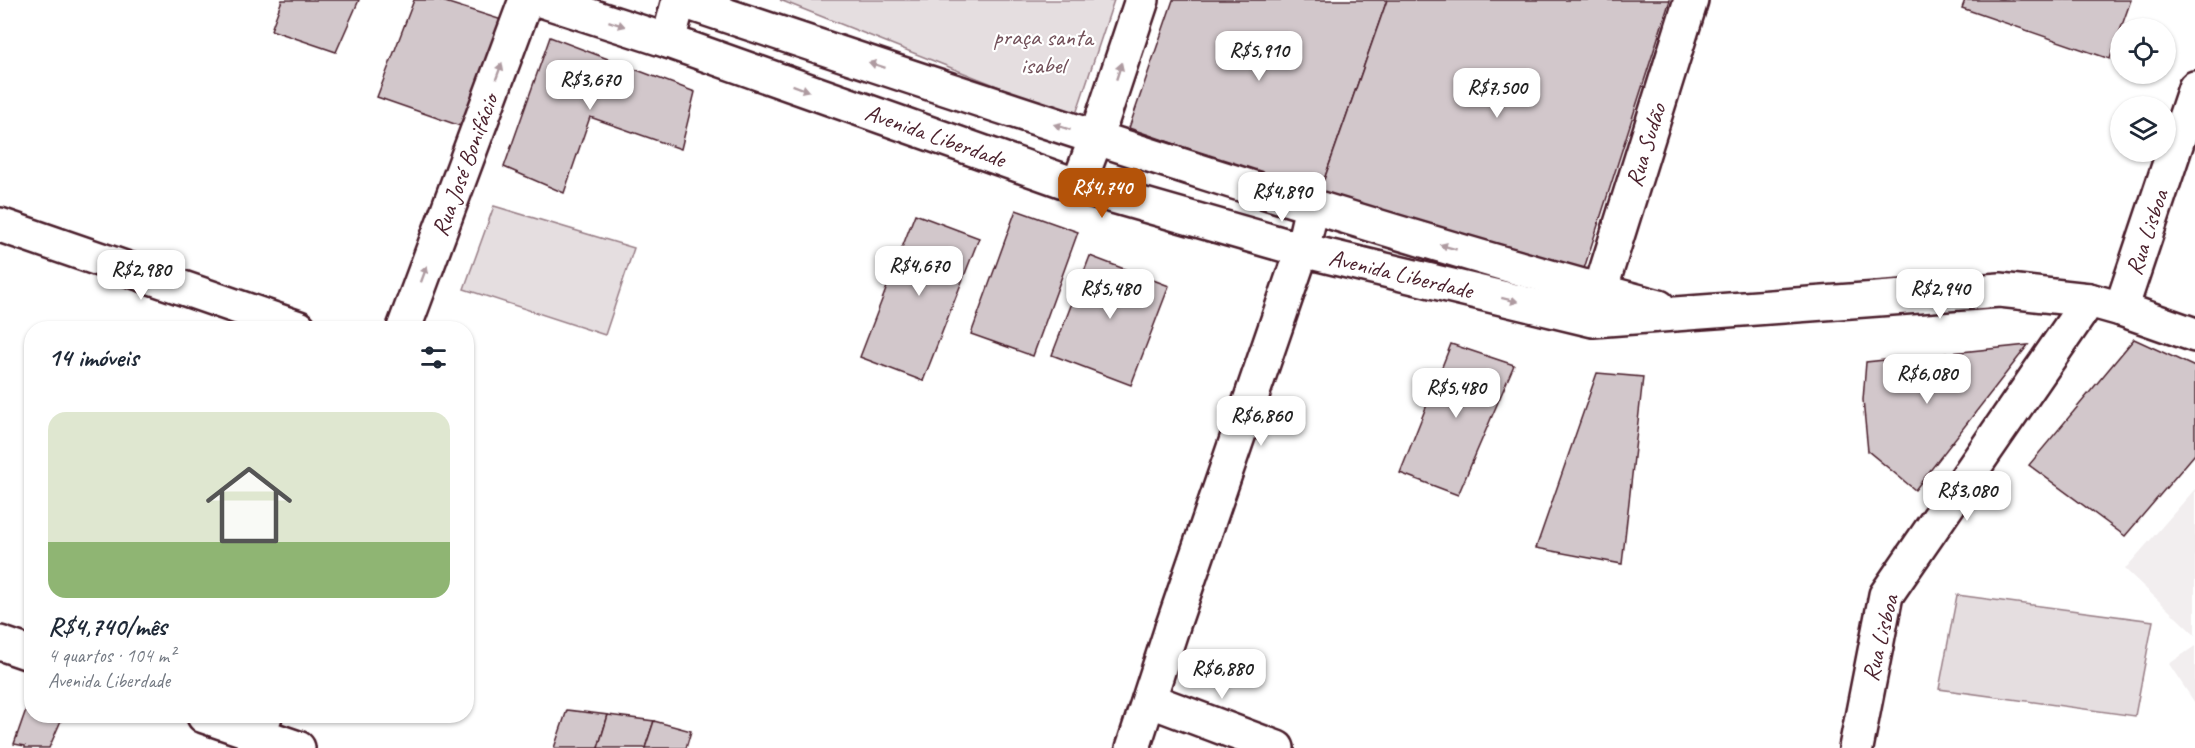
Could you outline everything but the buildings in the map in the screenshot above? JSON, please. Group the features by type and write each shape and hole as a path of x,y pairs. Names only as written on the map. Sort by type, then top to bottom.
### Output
{"main road":[{"name":"Rua José Bonifácio","path":"407,321 526,0"},
{"name":"Avenida Liberdade","path":"541,0 668,40 1078,186 1302,250 1593,320 1686,315 2000,290 2089,300 2195,335"},
{"name":"Avenida Liberdade","path":"679,0 1311,207 1686,315"},
{"path":"668,40 679,0"},
{"path":"1078,186 1142,0"},
{"name":"Rua Sudão","path":"1600,291 1691,0"},
{"name":"Rua Lisboa","path":"2121,309 2195,88"},
{"path":"1133,748 1302,250 1311,207"},
{"path":"0,225 279,321"},
{"name":"Rua Lisboa","path":"1856,748 1886,595 2089,300"},
{"path":"0,643 24,651"},
{"path":"1149,700 1277,748"},
{"path":"226,723 298,748"}],"shaded area":[{"path":"2195,489 2195,635 2125,569"},
{"path":"2195,646 2195,703 2169,664"}],"green space":[{"name":"praça santa isabel","path":"780,0 1114,0 1075,117"},
{"path":"494,206 634,248 605,335 464,289"},
{"path":"1957,595 2153,621 2135,716 1939,689"}]}
